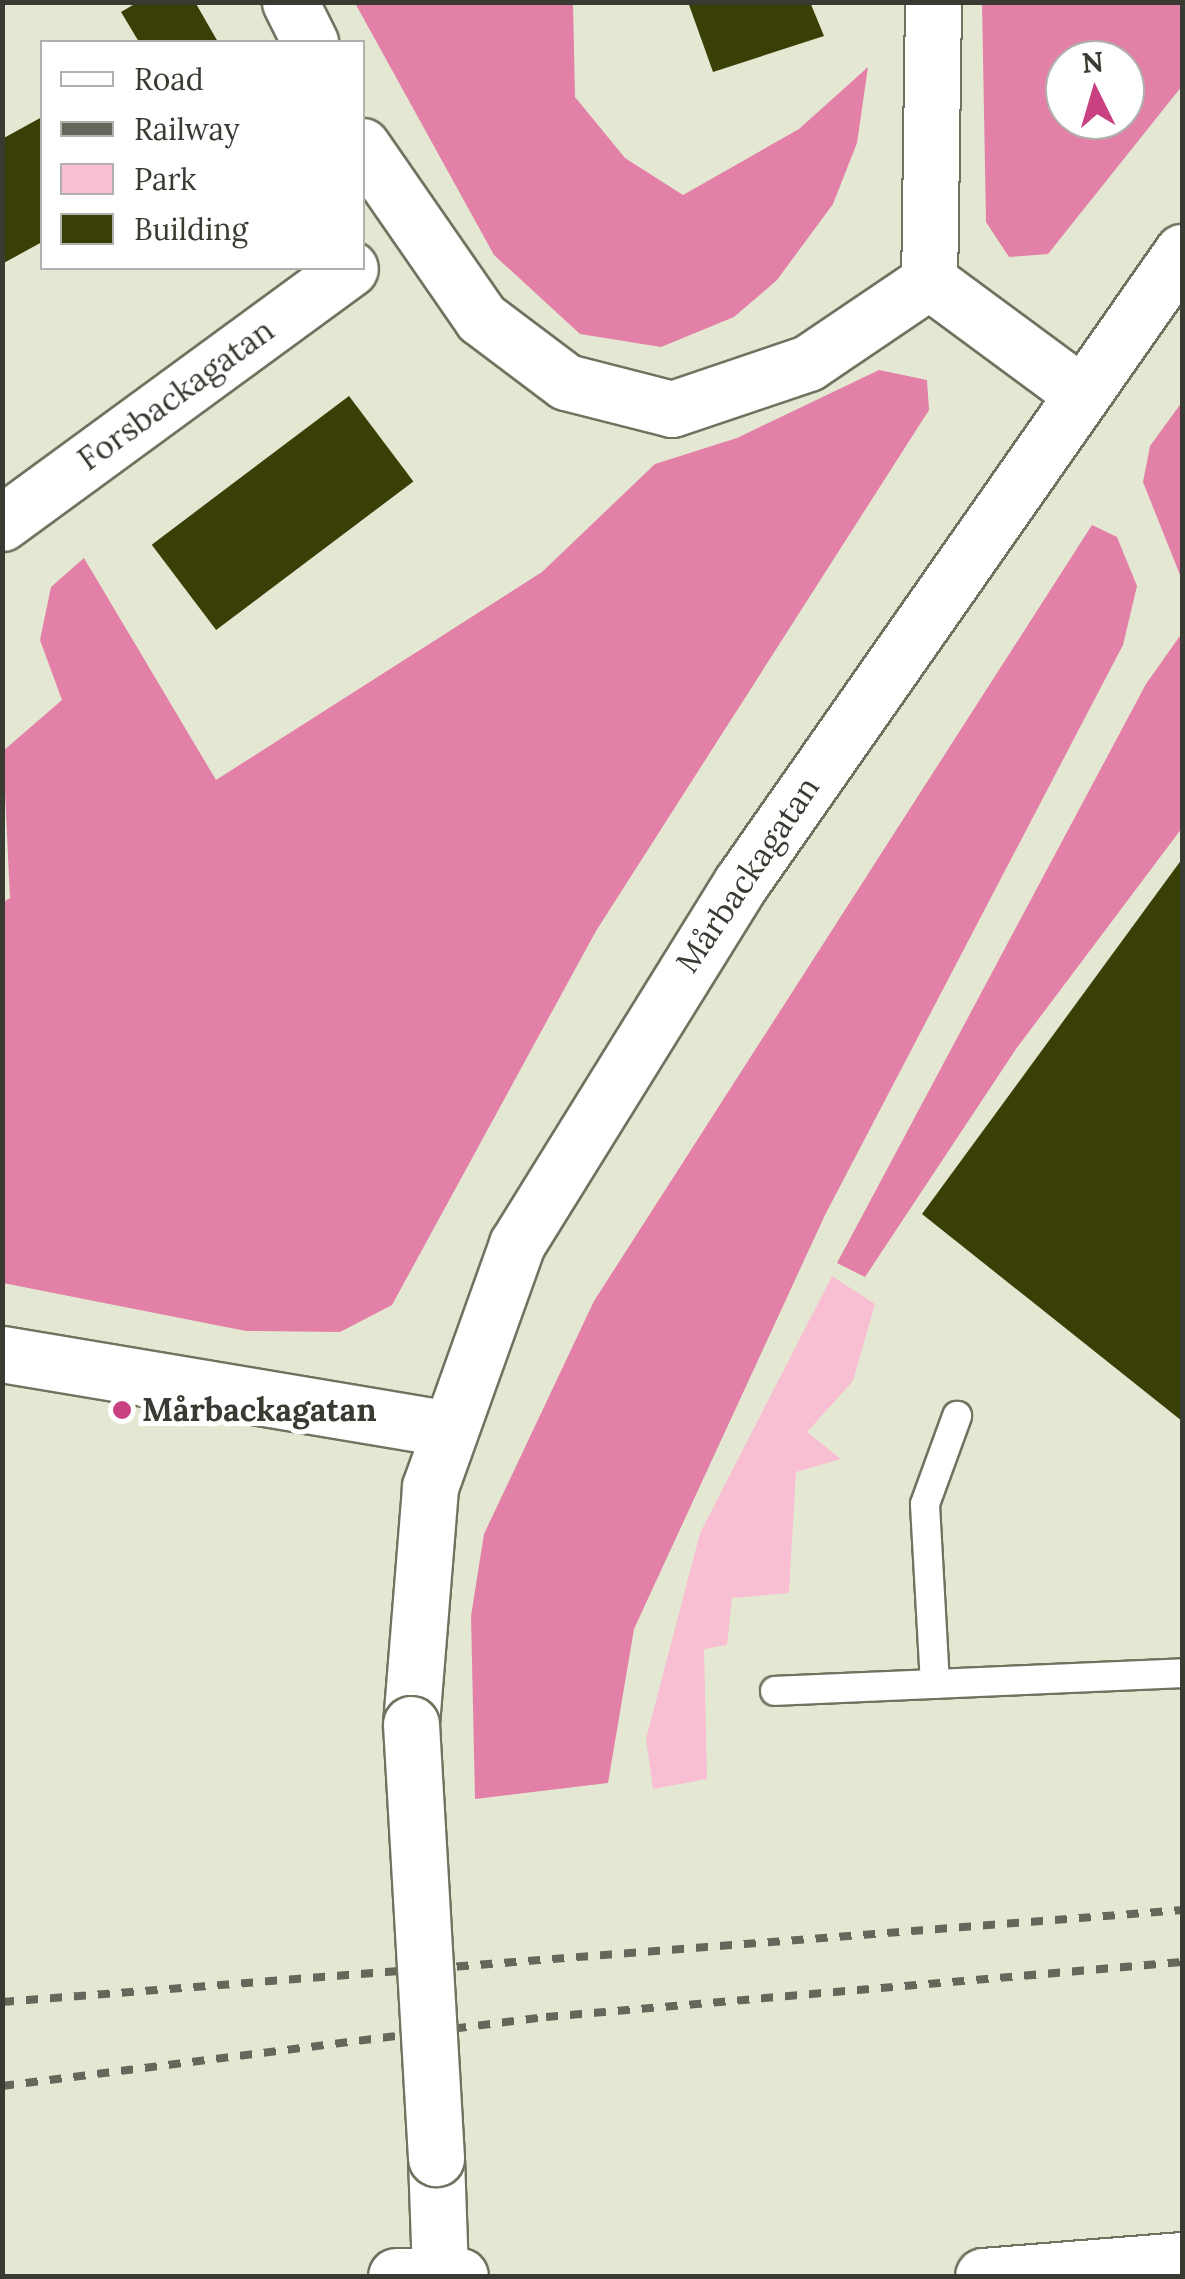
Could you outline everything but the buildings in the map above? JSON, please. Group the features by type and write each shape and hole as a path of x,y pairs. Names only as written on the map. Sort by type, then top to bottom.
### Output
{"street":[{"path":"290,2 309,40"},
{"path":"929,281 933,2"},
{"path":"365,150 482,318 566,382 672,409 808,363 929,281"},
{"path":"365,256 412,221"},
{"name":"Mårbackagatan","path":"432,2274 436,2158 411,1724 418,1552 446,1428 517,1244 587,1120 1182,252"},
{"name":"Forsbackagatan","path":"2,523 347,270"},
{"path":"929,281 1082,394"},
{"path":"2,1354 446,1428"},
{"path":"982,2276 1182,2260"}],"lane":[{"path":"935,1684 925,1504 958,1416"},
{"path":"774,1691 1182,1673"}],"green space":[{"path":"832,1276 875,1304 853,1381 807,1432 841,1459 796,1472 789,1593 732,1598 727,1645 704,1649 707,1779 653,1789 646,1739 700,1533"}],"shaded area":[{"path":"355,3 573,3 575,97 625,158 683,195 799,129 868,67 857,143 833,204 777,280 734,317 661,347 580,334 494,255"},
{"path":"982,3 1182,3 1182,86 1145,132 1145,40 1045,40 1045,140 1139,140 1048,254 1009,257 986,222"},
{"path":"879,370 927,380 929,410 596,931 392,1305 340,1332 246,1331 3,1283 2,903 10,898 3,751 62,700 40,640 51,587 84,558 216,780 542,572 655,464 737,438"},
{"path":"1182,402 1182,580 1143,482 1150,446"},
{"path":"1092,525 1117,537 1137,586 1123,645 825,1215 634,1629 608,1783 475,1799 471,1616 484,1534 594,1301"},
{"path":"1182,633 1182,828 1016,1049 865,1277 837,1263 1146,684"}],"railway":[{"path":"2,2002 1182,1910"},
{"path":"2,2086 546,2017 1182,1962"}],"place":[{"name":"Mårbackagatan","path":"122,1410"}]}
